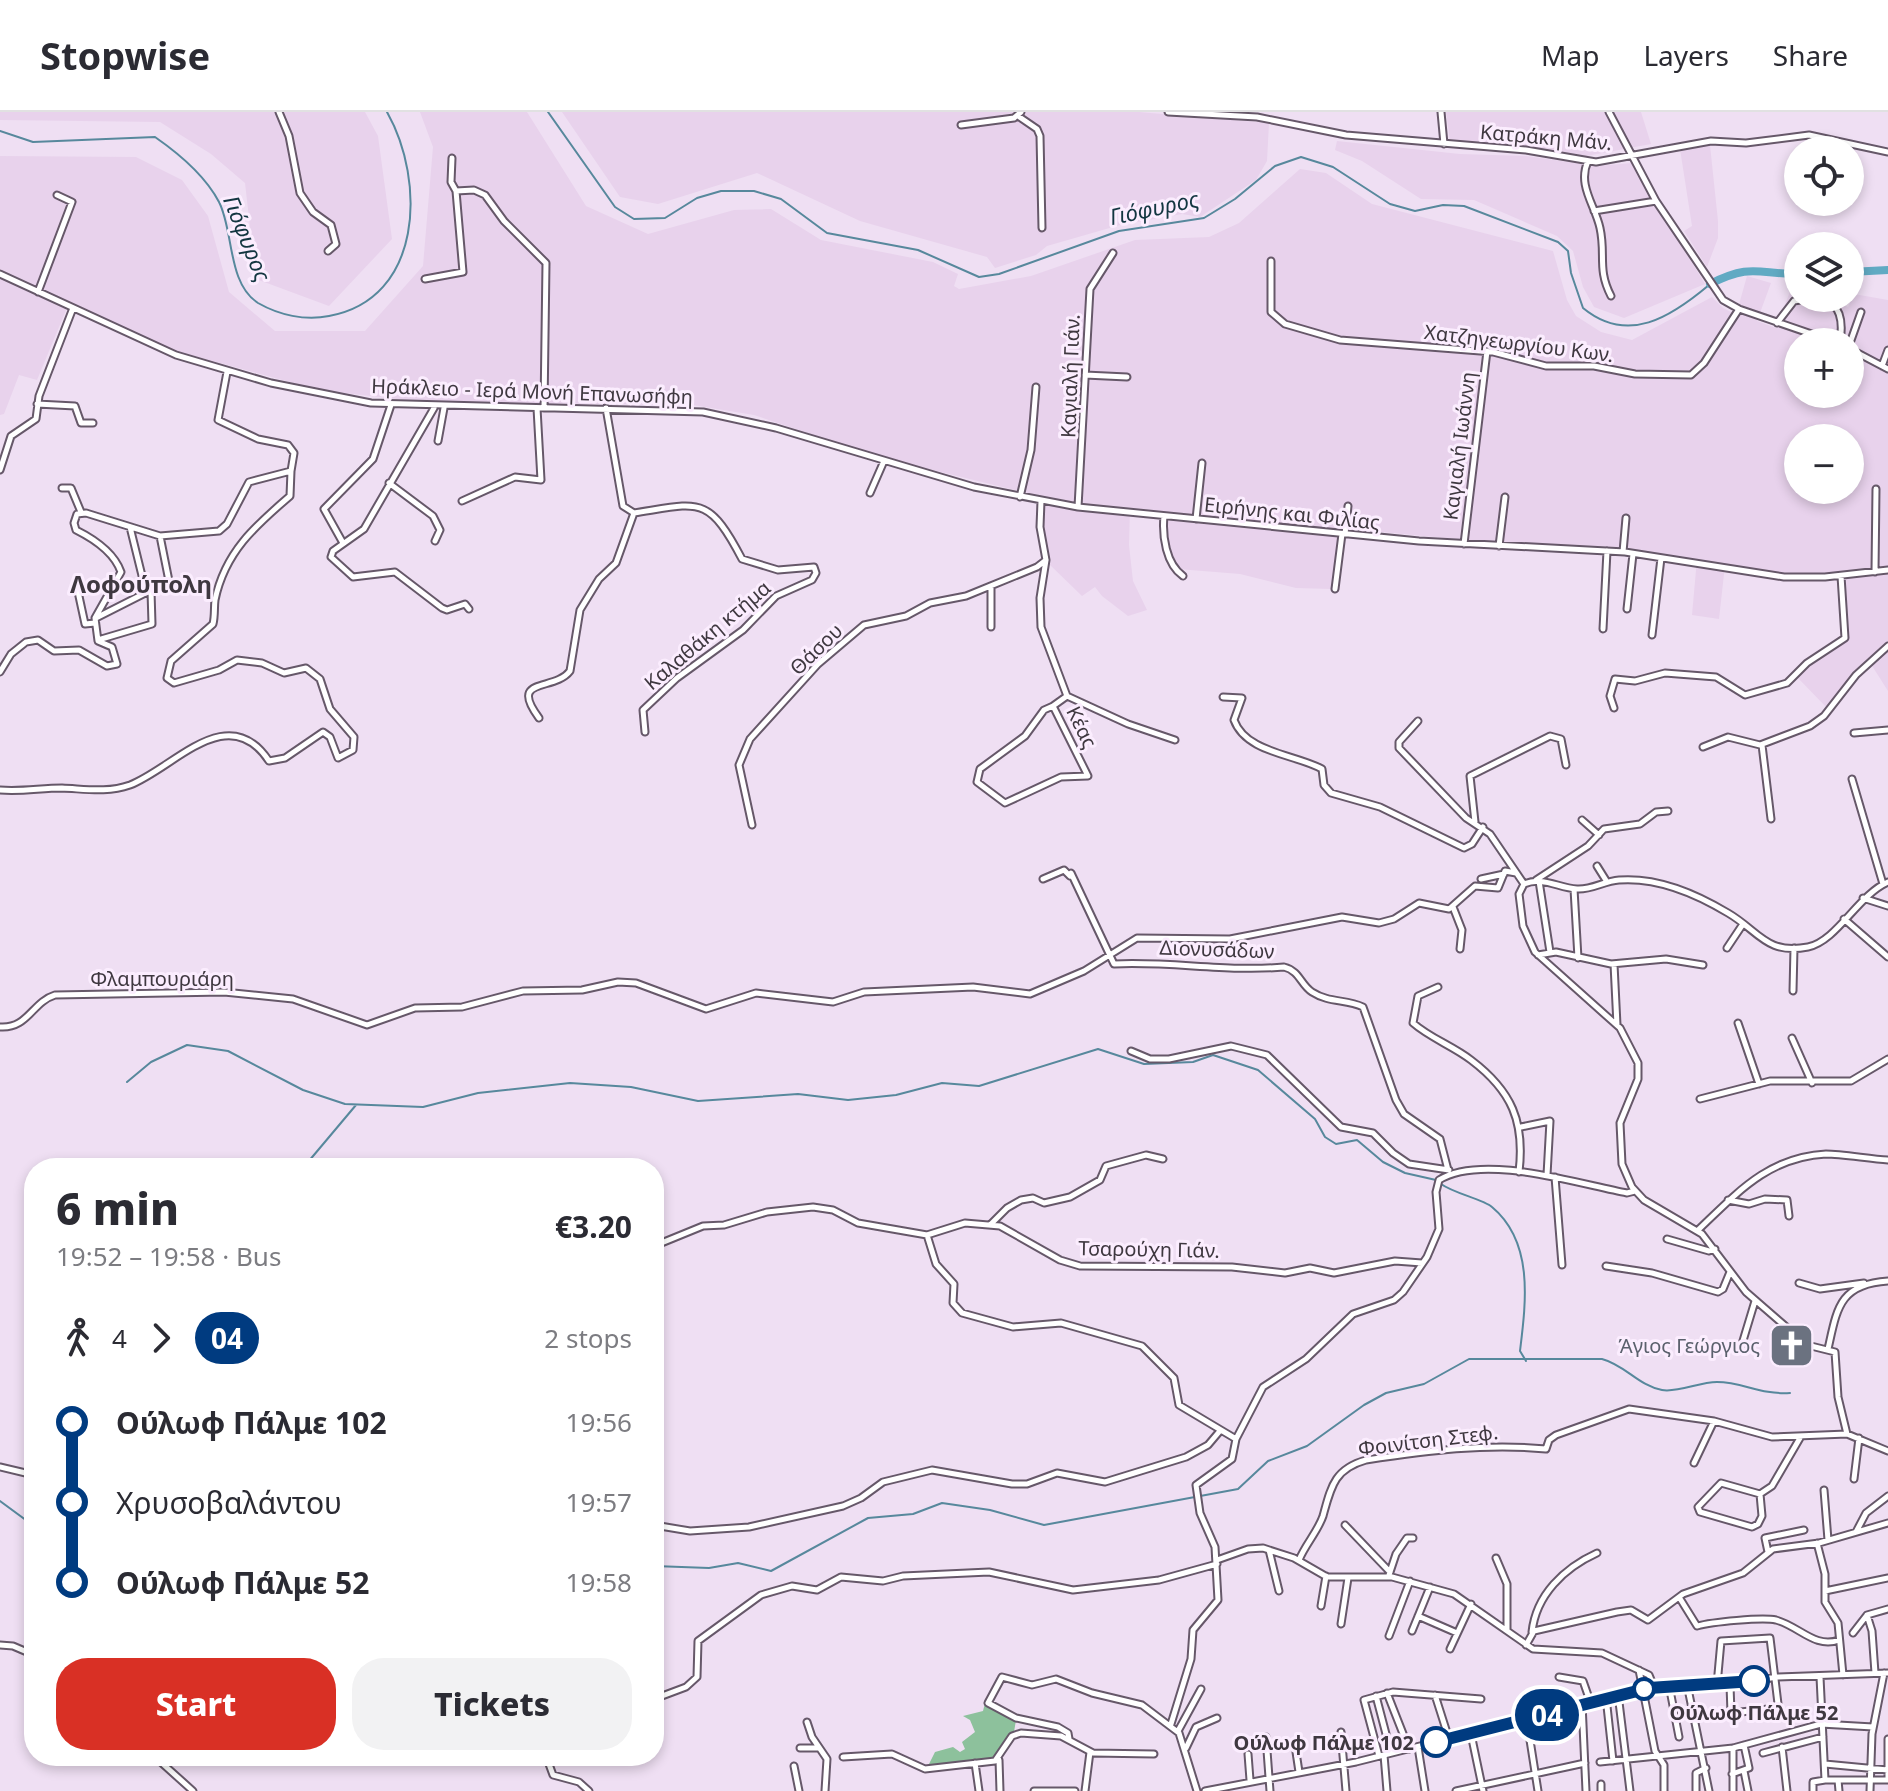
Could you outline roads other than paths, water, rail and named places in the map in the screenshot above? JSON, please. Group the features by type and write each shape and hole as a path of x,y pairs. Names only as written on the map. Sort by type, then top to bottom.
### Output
{"street":[{"path":"279,112 289,136 300,193 336,234 336,244 328,251"},
{"name":"Κατράκη Μάν.","path":"1168,112 1257,117 1346,135 1526,150 1588,161 1604,162 1635,156 1656,201 1718,295 1739,309 1793,328"},
{"path":"1441,112 1444,144"},
{"path":"1609,112 1635,156 1711,141 1746,143 1809,135 1888,152"},
{"path":"961,125 1020,114 1040,136 1042,228"},
{"path":"425,279 446,273 461,274 464,268 456,191 451,182 452,158"},
{"path":"1588,161 1584,186 1602,242 1602,279 1611,296"},
{"path":"456,191 474,190 485,195 504,221 546,263 540,408 541,480 515,477 462,501"},
{"path":"38,292 72,202 57,195"},
{"path":"1594,211 1656,201"},
{"name":"Καγιαλή Γιάν.","path":"1078,507 1090,289 1113,253"},
{"name":"Χατζηγεωργίου Κων.","path":"1271,261 1271,312 1285,324 1340,340 1487,351 1541,366 1594,366 1635,374 1689,375 1704,363 1739,309"},
{"name":"Ηράκλειο - Ιερά Μονή Επανωσήφη","path":"0,274 150,345 227,372 310,392 391,405 444,408 606,408 703,412"},
{"path":"1777,323 1794,301 1831,304 1841,311 1844,319 1842,328"},
{"path":"0,470 8,440 36,419 37,404 73,308"},
{"path":"1856,328 1861,312"},
{"path":"1864,355 1885,368 1888,350"},
{"name":"Καγιαλή Ιωάννη","path":"1464,544 1487,351"},
{"path":"0,790 61,788 93,792 130,785 172,762 203,739 242,738 260,747 269,761 285,758 323,732 330,737 338,758 353,750 354,737 330,709 320,679 306,668 284,673 262,663 237,660 219,670 186,680 174,683 167,678 171,661 213,624 215,601 236,547 261,518 290,496 294,453 288,445 258,439 218,420 227,372"},
{"path":"1085,375 1127,377"},
{"path":"1020,497 1031,450 1036,387"},
{"path":"37,404 75,406 81,423 93,423"},
{"path":"343,543 324,509 373,459 391,405"},
{"path":"435,407 364,529 333,551 331,557 353,577 395,572 442,608 447,610 465,604 469,609"},
{"path":"438,441 444,408"},
{"path":"539,718 529,702 529,694 537,685 563,679 570,671 580,610 599,579 616,563 634,513 623,506 606,408"},
{"name":"Ειρήνης και Φιλίας","path":"703,412 768,426 1020,497 1078,507 1464,544 1623,552 1784,577 1841,576 1888,570"},
{"path":"870,493 884,461"},
{"path":"1196,519 1202,463"},
{"path":"81,512 160,536 219,531 227,524 249,482 291,471"},
{"path":"389,483 435,518 440,530 435,541"},
{"path":"62,488 71,488 81,512"},
{"path":"1875,572 1876,489"},
{"path":"1499,546 1505,497"},
{"path":"1041,501 1040,527 1046,560 1040,598 1041,627 1067,696 1128,724 1175,740"},
{"name":"Καλαθάκη κτήμα","path":"634,513 683,503 699,505 715,516 742,559 778,570 814,567 816,573 812,580 776,596 743,630 656,696 643,710 645,732"},
{"path":"1335,589 1348,506"},
{"path":"81,512 75,518 76,530 94,539 121,572 95,620 98,641"},
{"path":"1164,516 1166,547 1178,573 1183,576"},
{"path":"1623,552 1626,518"},
{"path":"98,641 149,626 153,620 130,527"},
{"path":"77,587 85,624 169,581 160,536"},
{"path":"1603,629 1607,551"},
{"path":"1627,609 1633,553"},
{"path":"1652,635 1661,558"},
{"name":"Θάσου","path":"752,825 739,765 741,755 750,739 818,664 869,623 906,616 930,603 966,596 1037,567 1046,560"},
{"path":"1614,708 1610,696 1615,679 1635,681 1650,675 1674,672 1716,677 1745,695 1787,683 1809,661 1845,638 1841,576"},
{"path":"991,586 991,627"},
{"path":"0,672 11,654 26,642 38,640 54,651 79,650 107,666 117,664 112,647 98,641"},
{"path":"1703,747 1728,737 1762,745 1818,721 1858,672 1887,648"},
{"name":"Κέας","path":"1053,706 1088,776 1061,777 1005,803 977,782 980,769 1025,736 1044,710 1067,696"},
{"path":"1223,697 1242,698 1234,720 1245,736 1255,743 1322,769 1324,785 1331,793 1380,807 1464,848 1472,844 1483,827"},
{"path":"1418,721 1399,742 1399,748 1466,818 1483,827 1493,837 1524,884"},
{"path":"1854,733 1888,730"},
{"path":"1475,822 1468,782 1474,773 1550,736 1561,739 1566,765"},
{"path":"1762,745 1771,819"},
{"path":"1524,884 1538,881 1574,889 1607,882 1666,883 1727,912 1766,944 1794,948 1818,943 1863,898 1886,883 1852,779"},
{"path":"1538,881 1604,829 1642,823 1657,811 1668,811"},
{"path":"1582,820 1599,835"},
{"path":"1597,866 1607,882"},
{"path":"1043,879 1064,870 1070,876 1071,873 1108,956"},
{"path":"1460,949 1462,930 1453,907 1478,885 1498,888 1508,870 1516,873"},
{"path":"1481,879 1504,874"},
{"path":"1538,881 1550,952"},
{"path":"1524,884 1519,894 1523,926 1538,955 1617,1025 1629,1040 1640,1068 1620,1126 1623,1168 1635,1191 1697,1231 1755,1301 1809,1346 1835,1353 1837,1384 1847,1434"},
{"path":"1574,889 1578,958"},
{"path":"1863,898 1888,906"},
{"name":"Φλαμπουριάρη","path":"0,1027 22,1023 42,1001 55,995 181,990 293,999 367,1025 415,1008 462,1007 523,991 582,990 618,982 636,983 706,1009 756,993 833,1002 864,992 904,993 973,987 1030,994 1059,984 1137,938 1230,939 1333,917 1386,922 1419,903 1453,907"},
{"path":"1844,919 1888,957"},
{"path":"1727,948 1743,924"},
{"path":"1793,991 1794,948"},
{"path":"1538,955 1550,952 1614,964 1666,959 1703,965"},
{"name":"Διονυσάδων","path":"1108,956 1114,964 1140,961 1199,967 1284,967 1295,971 1310,991 1324,999 1363,1007 1396,1100 1404,1114 1440,1139 1448,1170"},
{"path":"1614,964 1617,1025"},
{"path":"1438,987 1418,996 1413,1023 1473,1062 1505,1096 1521,1127 1519,1172"},
{"path":"1738,1023 1759,1084"},
{"path":"1792,1038 1812,1083"},
{"path":"1131,1051 1150,1059 1169,1059 1231,1046 1267,1055 1341,1127 1373,1133 1409,1164 1458,1171 1547,1175 1623,1192 1635,1191"},
{"path":"1700,1099 1752,1089 1759,1084 1775,1081 1851,1081 1888,1059"},
{"path":"1521,1127 1550,1121 1547,1175"},
{"path":"1697,1231 1728,1200 1771,1167 1788,1160 1826,1154 1888,1160"},
{"path":"990,1225 1007,1208 1021,1200 1033,1198 1044,1203 1070,1197 1100,1180 1106,1166 1146,1155 1163,1159"},
{"path":"1171,1724 1191,1659 1193,1630 1218,1603 1214,1541 1199,1506 1195,1489 1197,1484 1231,1460 1237,1449 1236,1439 1263,1387 1310,1356 1353,1314 1398,1298 1423,1262 1439,1229 1437,1184 1442,1178 1458,1171"},
{"path":"1555,1177 1562,1265"},
{"path":"1728,1200 1752,1204 1765,1199 1787,1200 1789,1216"},
{"name":"Τσαρούχη Γιάν.","path":"664,1242 703,1226 724,1225 767,1212 813,1207 833,1210 858,1223 927,1235 965,1223 990,1225 1007,1229 1057,1258 1080,1266 1232,1267 1285,1273 1310,1268 1334,1273 1395,1261 1423,1262"},
{"path":"927,1235 936,1264 954,1284 953,1303 960,1312 1013,1327 1061,1323 1138,1344 1173,1376 1179,1405 1219,1432 1236,1439"},
{"path":"1667,1239 1709,1251 1715,1249"},
{"path":"1606,1266 1652,1273 1718,1292 1723,1289 1730,1271"},
{"path":"1799,1283 1820,1289 1888,1281"},
{"path":"1828,1349 1840,1302 1854,1290 1869,1284"},
{"path":"1742,1344 1755,1301"},
{"name":"Φοινίτση Στεφ.","path":"1299,1560 1322,1518 1334,1479 1360,1462 1465,1447 1513,1445 1545,1450 1554,1436 1626,1409 1714,1421 1756,1434 1800,1438 1847,1434 1888,1451"},
{"path":"1694,1463 1714,1421"},
{"path":"664,1527 690,1531 749,1527 843,1506 883,1482 932,1470 1012,1484 1027,1484 1057,1473 1105,1482 1191,1455 1211,1443 1219,1432"},
{"path":"1760,1494 1762,1516 1755,1526 1706,1516 1697,1509 1721,1483 1760,1494 1772,1486 1800,1438"},
{"path":"1854,1479 1859,1438"},
{"path":"0,1467 24,1473"},
{"path":"1824,1490 1828,1540"},
{"path":"1856,1532 1866,1513 1888,1496"},
{"path":"1532,1632 1627,1610 1648,1620 1679,1597 1741,1575 1768,1552 1817,1543 1888,1523"},
{"path":"1345,1525 1389,1574"},
{"path":"1768,1552 1765,1538 1804,1530"},
{"path":"1389,1574 1396,1553 1407,1538 1413,1538"},
{"path":"1817,1543 1826,1604 1838,1623 1843,1675"},
{"path":"664,1695 686,1687 696,1679 698,1641 759,1596 789,1587 816,1591 841,1577 883,1581 974,1571 1006,1574 1073,1590 1159,1580 1248,1549 1269,1549 1299,1560 1326,1576 1348,1578 1389,1574 1458,1595 1540,1652 1597,1652 1650,1676 1654,1687"},
{"path":"1269,1549 1279,1591"},
{"path":"1526,1645 1547,1590 1577,1564 1597,1553"},
{"path":"1496,1558 1506,1581 1507,1631"},
{"path":"1321,1606 1326,1576"},
{"path":"1341,1624 1348,1578"},
{"path":"1825,1591 1888,1578"},
{"path":"1389,1636 1410,1581"},
{"path":"1412,1631 1430,1587"},
{"path":"1679,1597 1697,1626 1719,1620 1771,1619 1820,1642 1839,1640"},
{"path":"1450,1649 1471,1604"},
{"path":"1872,1626 1855,1630 1867,1615 1888,1609"},
{"path":"1867,1615 1872,1626 1875,1673"},
{"path":"1418,1616 1457,1633"},
{"path":"1717,1685 1721,1641 1769,1638 1773,1643 1778,1710 1731,1713 1730,1685"},
{"path":"0,1645 24,1651"},
{"path":"1639,1670 1655,1751 1661,1757 1664,1791"},
{"path":"1205,1791 1269,1776 1345,1764 1654,1687 1730,1685 1777,1677 1886,1673 1873,1727 1870,1791"},
{"path":"1069,1739 1068,1733 1058,1727 1026,1722 989,1703 1002,1677 1031,1685 1058,1679 1092,1693 1141,1704 1178,1731 1186,1748 1197,1791"},
{"path":"1559,1677 1583,1681 1590,1701"},
{"path":"1820,1677 1825,1780"},
{"path":"1687,1684 1709,1791"},
{"path":"1669,1685 1679,1737"},
{"path":"1178,1731 1183,1716 1201,1689"},
{"path":"1387,1693 1409,1749"},
{"path":"1387,1791 1381,1755 1364,1700 1387,1693 1481,1699"},
{"path":"1618,1694 1630,1791"},
{"path":"1435,1695 1449,1739"},
{"path":"1376,1696 1391,1753"},
{"path":"1606,1697 1613,1761"},
{"path":"1582,1703 1586,1791"},
{"path":"1186,1748 1196,1727 1217,1718"},
{"path":"1527,1721 1538,1791"},
{"path":"807,1722 827,1759 825,1791"},
{"path":"1600,1762 1733,1748 1821,1724 1873,1727"},
{"path":"1341,1732 1346,1791"},
{"path":"1000,1791 999,1759 1015,1734 1055,1735 1069,1739 1090,1752 1154,1754"},
{"path":"1471,1734 1482,1788"},
{"path":"1266,1737 1270,1791"},
{"path":"1763,1753 1823,1737"},
{"path":"1813,1791 1813,1782 1825,1780 1888,1780 1888,1739"},
{"path":"1732,1774 1744,1771 1749,1765 1744,1745"},
{"path":"1418,1747 1425,1791"},
{"path":"1782,1747 1787,1791"},
{"path":"800,1748 819,1748"},
{"path":"1733,1748 1733,1791"},
{"path":"1085,1791 1090,1752"},
{"path":"1296,1752 1299,1772"},
{"path":"843,1757 888,1754 925,1769 999,1759"},
{"path":"1248,1754 1250,1780"},
{"path":"975,1763 979,1791"},
{"path":"1456,1791 1482,1788 1585,1763"},
{"path":"1825,1764 1887,1770"},
{"path":"165,1766 193,1791"},
{"path":"550,1766 553,1775 580,1782 589,1791"},
{"path":"794,1766 799,1791"},
{"path":"1696,1791 1696,1773 1706,1768"},
{"path":"1744,1771 1748,1791"},
{"path":"1838,1780 1839,1791"},
{"path":"1034,1791 1075,1791"}],"waterway":[{"name":"Γιόφυρος","path":"0,131 33,142 155,137 191,166 219,202 236,270 248,294 258,303 283,314 320,317 360,305 383,287 399,262 408,234 411,202 408,171 400,140 387,112"},
{"name":"Γιόφυρος","path":"548,112 615,207 634,219 665,218 697,198 721,191 754,191 781,199 827,233 918,250 979,277 999,274 1119,231 1204,218 1235,199 1275,166 1301,157 1333,167 1390,204 1415,211 1443,205 1464,206 1558,242 1568,251 1571,273 1583,308 1616,325 1633,325 1664,316 1709,285"},
{"name":"Γιόφυρος","path":"1864,271 1888,270"},
{"name":"Γιόφυρος","path":"1710,284 1745,272 1784,273"},
{"path":"127,1082 151,1062 187,1045 228,1051 303,1090 345,1104 423,1107 478,1093 570,1083 631,1087 698,1101 798,1094 848,1100 896,1095 942,1083 979,1086 1098,1049 1144,1064 1193,1062 1213,1055 1258,1070 1315,1119 1325,1137 1336,1144 1357,1140 1383,1162 1405,1173 1436,1180"},
{"path":"311,1158 356,1105"},
{"path":"1441,1184 1492,1207 1506,1221 1515,1237 1524,1274 1520,1351 1526,1361"},
{"path":"664,1566 709,1568 738,1563 771,1571 868,1518 913,1514 942,1503 990,1510 1044,1525 1238,1489 1268,1461 1307,1446 1364,1405 1386,1393 1424,1384 1469,1359 1602,1359 1662,1390 1717,1382 1790,1393"},
{"path":"0,1501 24,1519"}],"place":[{"name":"Άγιος Γεώργιος","path":"1791,1345"},
{"name":"Ούλωφ Πάλμε 52","path":"1754,1681"},
{"name":"Ούλωφ Πάλμε 102","path":"1436,1742"}],"district":[{"name":"Λοφούπολη","path":"141,583"}]}
